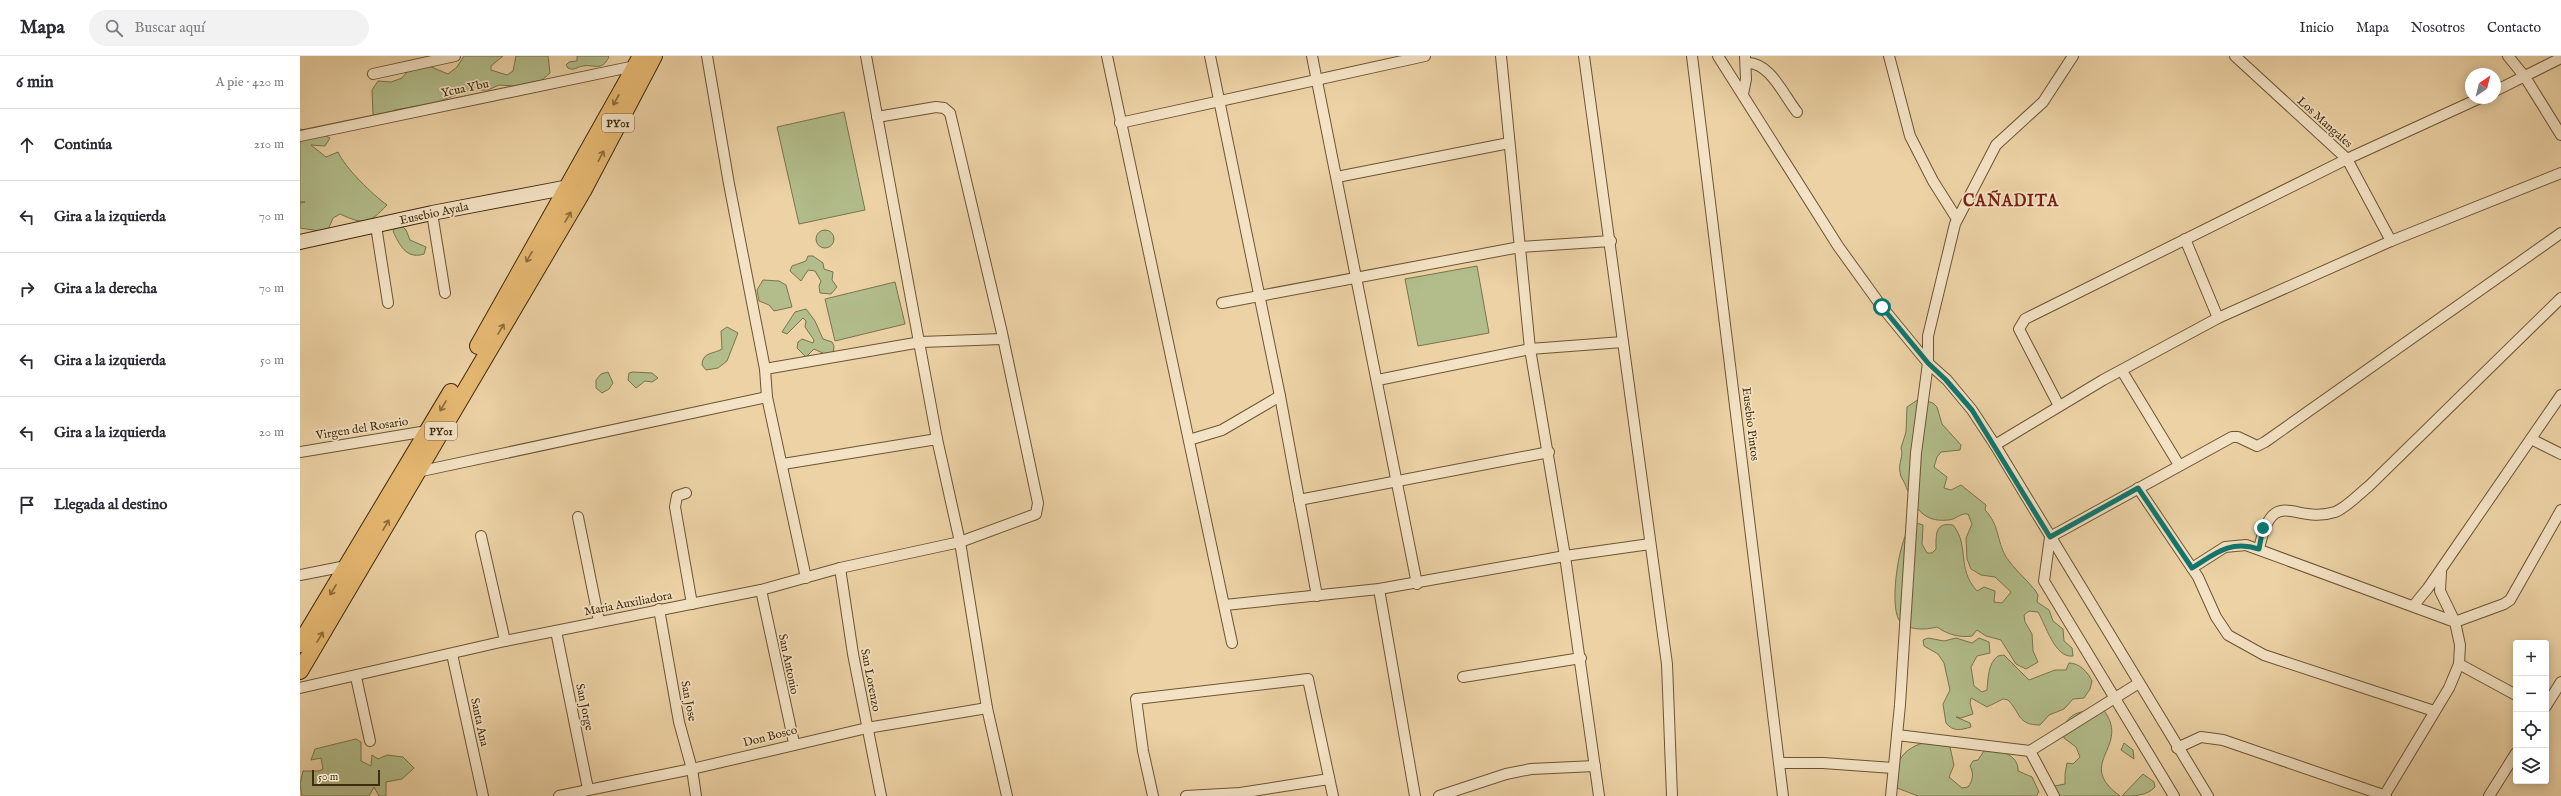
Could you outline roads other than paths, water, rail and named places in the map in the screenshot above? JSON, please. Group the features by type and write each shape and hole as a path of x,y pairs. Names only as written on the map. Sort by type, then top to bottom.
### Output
{"highway":[{"name":"PY01","path":"300,644 576,189 654,56"},
{"name":"PY01","path":"302,665 417,472 576,189 638,61"}],"main road":[{"name":"Eusebio Ayala","path":"300,242 432,213 576,189"}],"street":[{"path":"373,74 455,56"},
{"path":"707,56 729,184 765,369 767,397 783,464 806,578"},
{"path":"866,56 921,342 937,439 960,542 987,708 1007,796"},
{"path":"1107,56 1120,123 1232,643"},
{"path":"1210,56 1280,396 1317,596"},
{"path":"1312,56 1356,279 1378,380 1417,584"},
{"path":"1120,123 1218,100 1425,56"},
{"path":"1501,56 1530,349 1549,452 1581,658 1599,796"},
{"path":"1584,56 1611,241 1623,342 1667,664 1672,796"},
{"name":"Eusebio Pintos","path":"1692,56 1783,796"},
{"path":"1718,56 1838,246 1882,307 1928,363 1946,380 1972,410 1995,445 2177,748 2208,796"},
{"path":"1889,56 1910,136 1933,181 1957,219"},
{"path":"1891,796 1897,735 1916,452 1928,363 1928,336 1957,219 1996,145 2044,102 2073,56"},
{"name":"Los Mangales","path":"2235,56 2347,159 2391,241"},
{"path":"2508,56 2525,77 2561,135"},
{"path":"2501,88 2561,58"},
{"path":"1743,94 1746,59 1761,67 1772,78 1797,112"},
{"name":"Ycua Ybu","path":"300,136 638,61"},
{"path":"2059,406 2019,329 2021,323 2185,239 2347,159 2467,104"},
{"path":"765,369 921,342 1002,339 955,126 950,113 944,108 936,107 877,117"},
{"path":"1337,177 1509,143"},
{"path":"1995,445 2059,406 2218,318 2391,241 2561,173"},
{"path":"432,213 445,293"},
{"path":"376,226 388,303"},
{"path":"2050,537 2178,465 2232,437 2238,437 2257,446 2265,442 2561,233"},
{"path":"2185,239 2218,318"},
{"path":"1222,304 1520,247 1611,241"},
{"path":"2259,549 2263,528 2271,516 2280,510 2318,514 2335,512 2369,486 2561,298"},
{"name":"Maria Auxiliadora","path":"300,688 356,677 505,641 760,590 840,568 960,542 1036,514 1039,510 1002,339"},
{"path":"1378,380 1530,349 1623,342"},
{"path":"2122,371 2178,465"},
{"path":"2414,605 2561,395"},
{"path":"1189,440 1222,430 1280,396"},
{"path":"417,472 767,397"},
{"name":"Virgen del Rosario","path":"300,452 428,431"},
{"path":"783,464 937,439"},
{"path":"2531,439 2561,454"},
{"path":"1299,500 1549,452"},
{"path":"2138,488 2192,568 2228,635 2264,655 2434,711"},
{"path":"686,493 677,496 675,507 692,604"},
{"path":"2192,568 2225,548 2246,545 2414,605 2455,622 2494,609 2510,600 2561,510"},
{"path":"578,517 599,621"},
{"path":"481,536 505,641"},
{"path":"2050,537 2044,581 2174,796"},
{"path":"1225,605 1417,584 1565,556 1650,544"},
{"path":"300,575 346,566"},
{"path":"2177,748 2201,736 2223,740 2385,796 2449,688 2459,664 2460,644 2455,622 2440,591 2439,582 2442,567"},
{"name":"San Lorenzo","path":"840,568 867,728 881,796"},
{"path":"1379,589 1415,796"},
{"name":"San Antonio","path":"760,590 794,743"},
{"name":"San Jose","path":"659,609 679,722 692,769 696,796"},
{"name":"San Jorge","path":"556,631 588,789"},
{"name":"Santa Ana","path":"452,654 483,796"},
{"path":"1462,677 1581,658"},
{"path":"2459,664 2513,693"},
{"path":"356,677 370,741"},
{"path":"1153,796 1136,699 1308,679 1333,796"},
{"path":"2549,701 2561,682"},
{"path":"1897,735 2030,751 2139,683"},
{"name":"Don Bosco","path":"559,796 692,769 794,743 867,728 987,708"},
{"path":"2030,751 2054,796"},
{"path":"2489,796 2513,759"},
{"path":"1780,763 1824,763 1893,768"},
{"path":"1438,796 1506,774 1531,769 1595,766"},
{"path":"1186,796 1240,793 1329,779"}],"district":[{"name":"CAÑADITA","path":"2011,200"}]}
